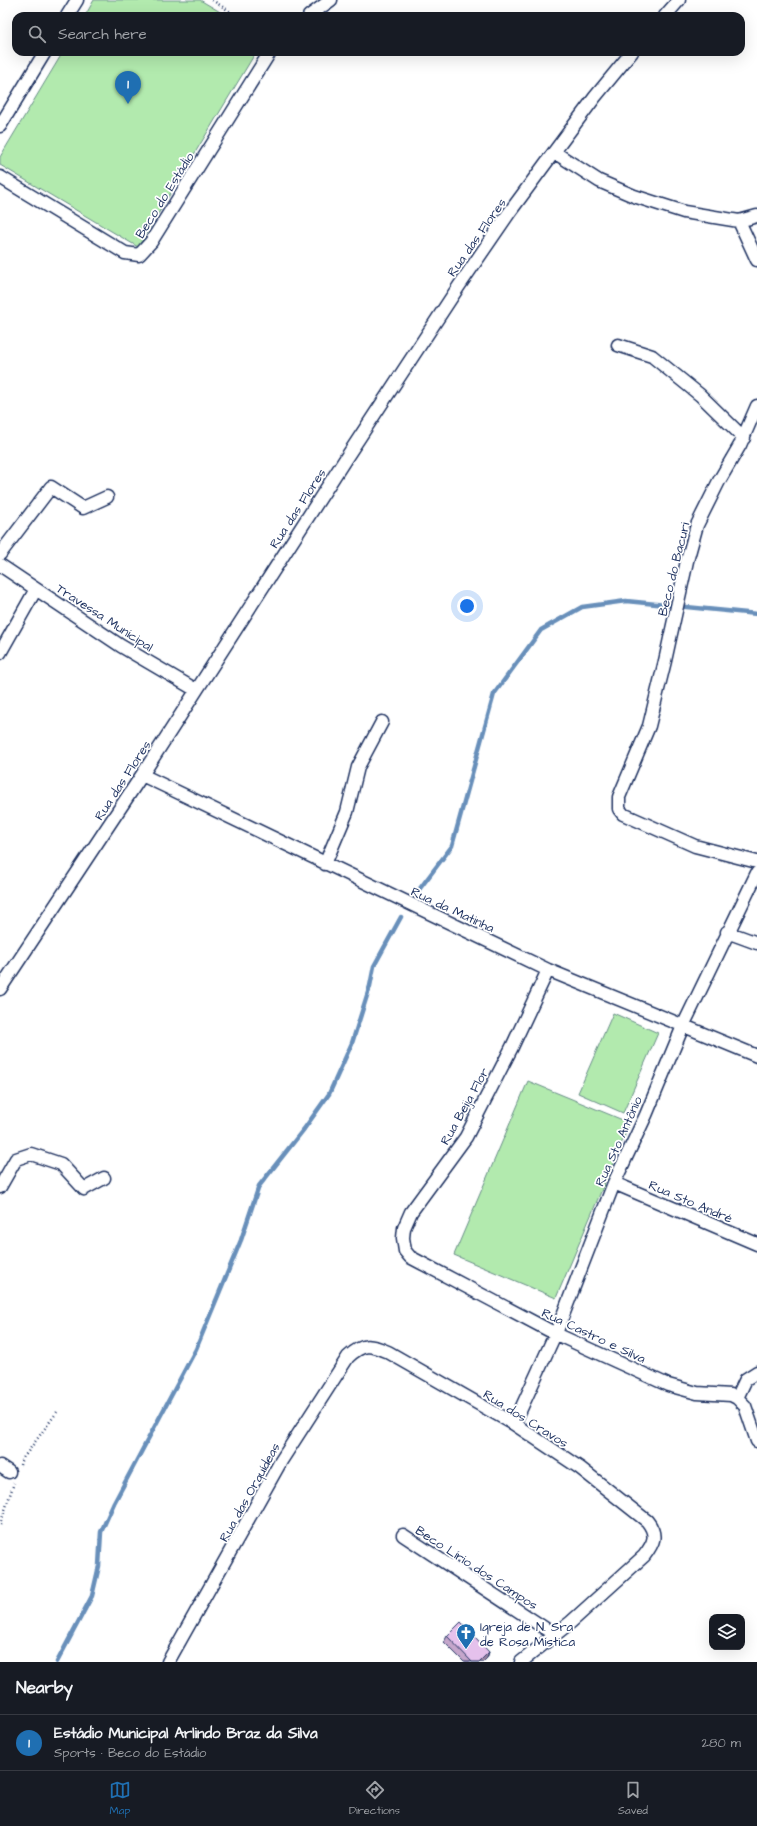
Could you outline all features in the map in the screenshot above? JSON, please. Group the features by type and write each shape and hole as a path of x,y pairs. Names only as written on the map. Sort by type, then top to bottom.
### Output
{"street":[{"path":"70,12 77,0"},
{"path":"314,12 331,0"},
{"path":"668,12 679,0"},
{"path":"0,126 43,56"},
{"name":"Beco do Estádio","path":"0,177 125,253 140,255 151,242 267,56"},
{"name":"Rua das Flores","path":"0,988 142,775 418,348 509,213 595,97 629,56"},
{"path":"554,152 599,181 634,196 684,212 739,221 757,216"},
{"path":"739,221 757,260"},
{"path":"618,345 652,356 700,395 744,438"},
{"name":"Beco do Bacuri","path":"756,411 744,438 697,524 686,561 673,627 649,726 619,797 619,809 622,814 695,846 757,862"},
{"path":"0,554 51,487 83,508 107,497"},
{"name":"Travessa Municipal","path":"0,565 121,646 196,690"},
{"path":"0,653 36,589"},
{"path":"325,864 348,812 358,767 382,722"},
{"name":"Rua da Matinha","path":"142,775 548,970 757,1056"},
{"name":"Rua Sto Antônio","path":"514,1424 556,1334 614,1183 646,1115 684,1026 727,932 757,873"},
{"path":"727,932 757,943"},
{"name":"Rua Beija Flor","path":"405,1251 403,1233 411,1212 466,1137 512,1047 548,970"},
{"path":"0,1187 16,1159 31,1154 61,1164 84,1189 104,1178"},
{"name":"Rua Sto André","path":"614,1183 757,1244"},
{"name":"Rua Castro e Silva","path":"405,1251 410,1257 556,1334 668,1385 697,1393 731,1395 737,1398"},
{"name":"Rua dos Cravos","path":"365,1346 378,1347 388,1352 514,1424 580,1468 647,1521 653,1529 654,1538 652,1546 644,1556 555,1635"},
{"name":"Rua das Orquídeas","path":"168,1662 281,1461 348,1356 356,1349 365,1346"},
{"path":"757,1372 746,1379 737,1398 745,1406 757,1441"},
{"name":"Beco Lírio dos Campos","path":"404,1535 555,1635"},
{"path":"521,1662 555,1635"}],"path":[{"path":"212,0 232,12"},
{"path":"0,1524 10,1472 21,1461 57,1412"}],"green space":[{"path":"94,0 200,0 220,12 87,12"},
{"path":"61,56 254,56 138,247 0,165 0,157"},
{"path":"613,1013 658,1033 623,1113 578,1093"},
{"path":"528,1081 630,1123 556,1298 454,1255"}],"building":[{"name":"Igreja de N. Sra de Rosa Mística","path":"461,1622 489,1652 479,1662 472,1662 447,1636"}],"waterway":[{"path":"415,895 452,846 494,694 541,630 582,607 626,601 757,614"},
{"path":"57,1662 92,1596 99,1566 101,1532 114,1503 196,1349 241,1240 259,1186 304,1129 329,1094 352,1043 370,986 374,966 401,917"}],"place":[{"name":"Estádio Municipal Arlindo Braz da Silva","path":"128,104"},
{"name":"Igreja de N. Sra de Rosa Mística","path":"466,1650"}]}
